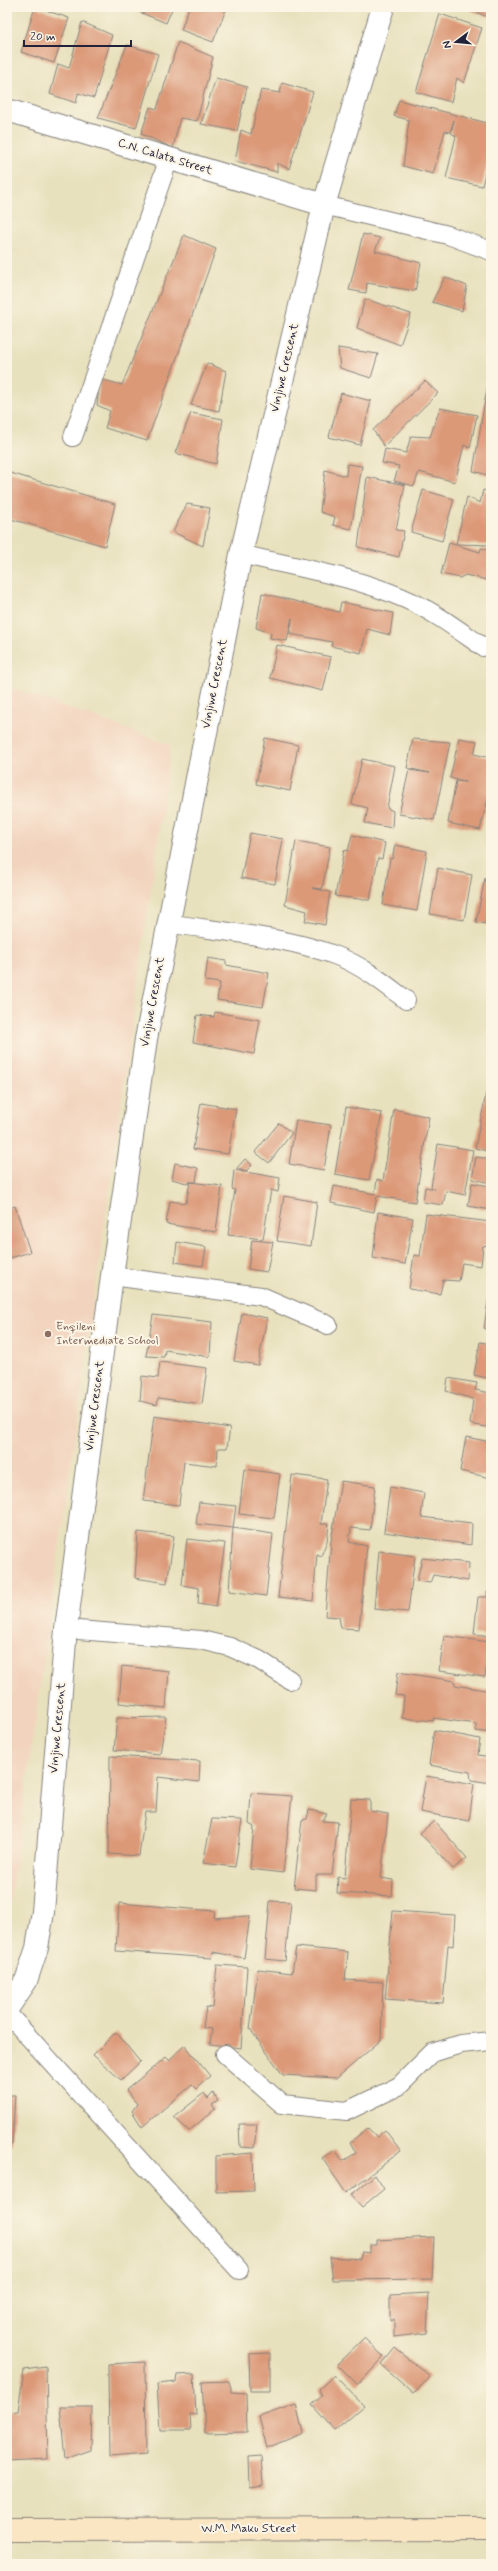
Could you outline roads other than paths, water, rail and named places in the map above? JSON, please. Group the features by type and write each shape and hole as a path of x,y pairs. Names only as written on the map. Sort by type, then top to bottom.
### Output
{"street":[{"name":"Vinjiwe Crescent","path":"7,2009 26,1980 37,1948 43,1912 66,1629 112,1276 146,1039 167,923 241,554 324,205 383,7"},
{"name":"C.N. Calata Street","path":"7,110 324,205"},
{"name":"W.M. Maku Street","path":"7,2530 491,2529"}],"lane":[{"path":"73,436 169,158"},
{"path":"324,205 448,235 491,252"},
{"path":"241,554 352,582 402,598 442,618 483,647"},
{"path":"167,923 296,945 338,956 369,972 406,1000"},
{"path":"112,1276 261,1296 328,1325"},
{"path":"66,1629 201,1640 230,1647 259,1660 290,1680"},
{"path":"7,2013 239,2270"},
{"path":"225,2054 282,2104 347,2110 399,2086 432,2053 461,2044 491,2041"}],"place":[{"name":"Enqileni Intermediate School","path":"48,1334"}]}
